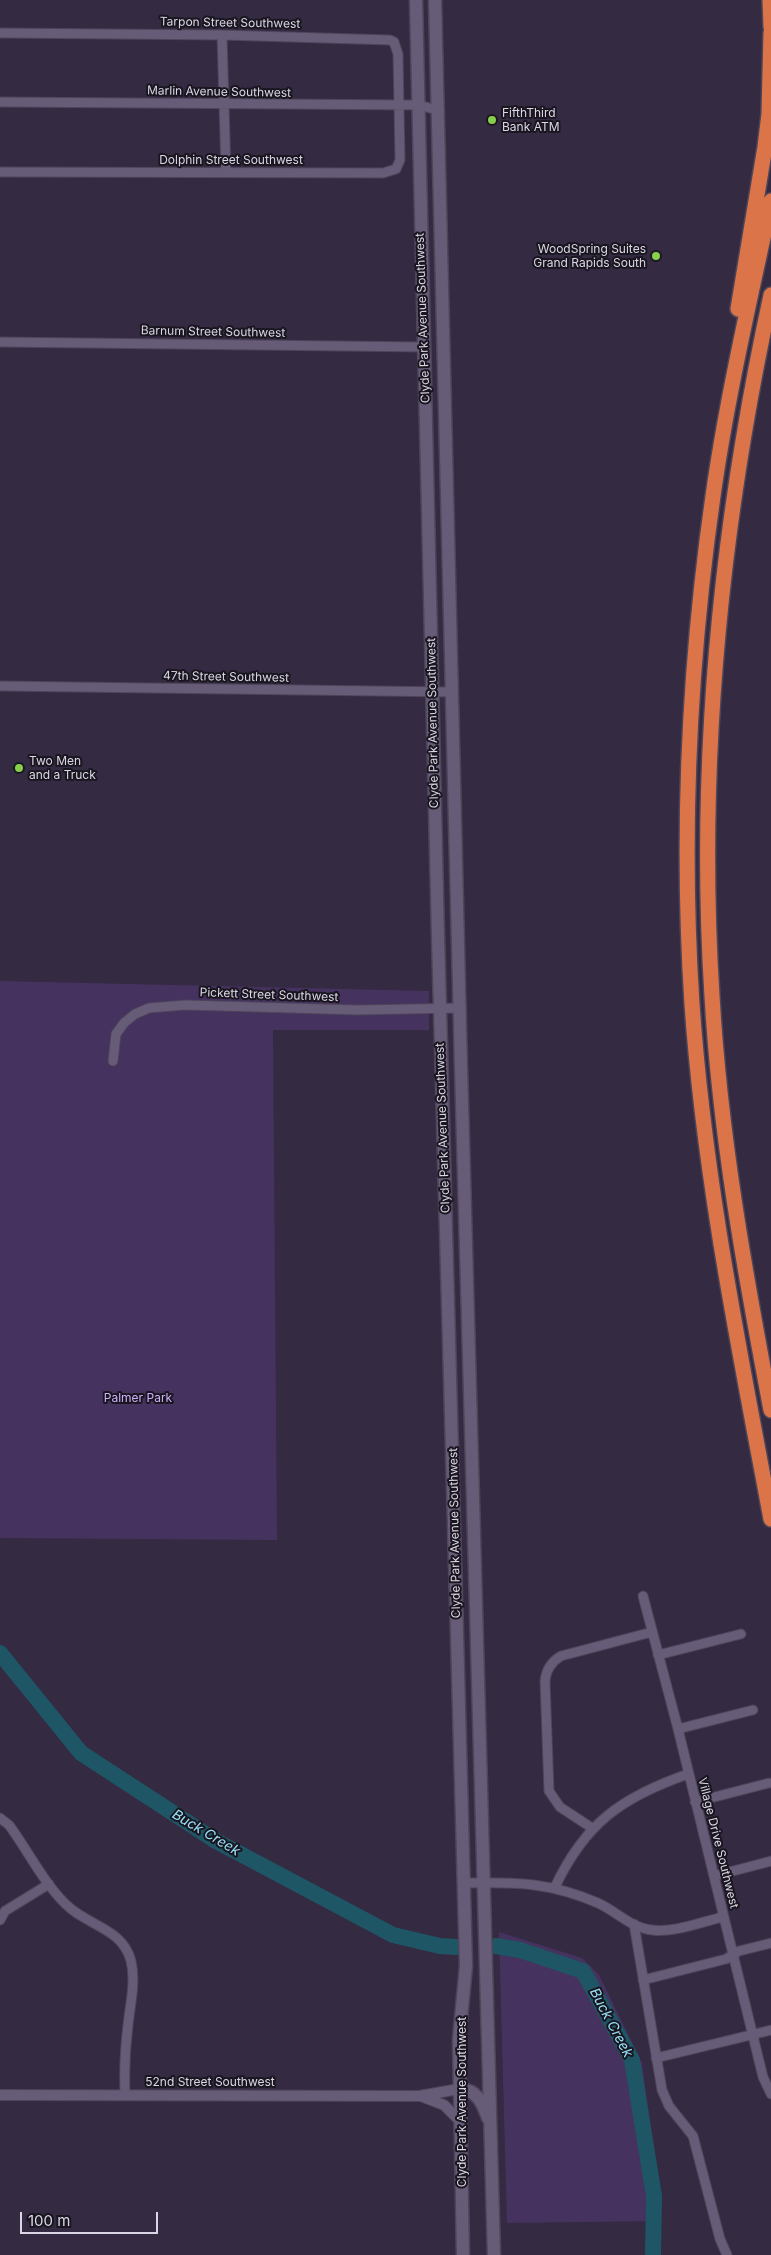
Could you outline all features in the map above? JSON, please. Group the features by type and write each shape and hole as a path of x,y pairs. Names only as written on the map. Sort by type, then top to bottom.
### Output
{"highway":[{"path":"770,0 771,27"},
{"path":"771,34 769,114 765,147 738,307 713,492 698,626 690,737 688,856 692,1003 713,1198 771,1519"},
{"path":"713,492 733,378 771,201"},
{"path":"771,294 744,431 724,566 716,649 708,773 708,902 712,997 725,1135 739,1235 771,1410"},
{"path":"744,431 771,340"}],"main road":[{"name":"Clyde Park Avenue Southwest","path":"416,0 442,1103 466,1966 459,2028 463,2255"},
{"name":"Clyde Park Avenue Southwest","path":"435,0 451,692 494,2255"},
{"path":"427,472 432,470 440,475 447,512"},
{"path":"442,1103 462,1102"},
{"path":"450,1359 469,1358"},
{"path":"457,1610 476,1610"},
{"path":"459,2089 470,2090 478,2098 491,2125"}],"street":[{"name":"Tarpon Street Southwest","path":"0,33 371,38 394,42 398,54 399,106"},
{"path":"222,35 226,172"},
{"name":"Marlin Avenue Southwest","path":"0,102 419,106 438,110"},
{"name":"Dolphin Street Southwest","path":"0,172 384,173 393,171 398,167 400,160 399,106"},
{"name":"Barnum Street Southwest","path":"0,342 425,347"},
{"name":"47th Street Southwest","path":"0,686 451,692"},
{"name":"Pickett Street Southwest","path":"113,1061 116,1034 135,1014 149,1008 185,1005 350,1010 460,1008"},
{"name":"Village Drive Southwest","path":"643,1596 678,1729 763,2077 771,2094"},
{"path":"592,1828 560,1807 549,1791 545,1682 547,1672 556,1659 567,1654 652,1632"},
{"path":"658,1655 741,1634"},
{"path":"678,1729 753,1710"},
{"path":"555,1887 566,1864 592,1828 644,1790 688,1774"},
{"path":"695,1802 769,1783"},
{"path":"0,1818 9,1825 49,1884 69,1907 90,1922 111,1931 122,1941 130,1960 133,1980 124,2065 125,2094"},
{"path":"714,1876 771,1861"},
{"path":"464,1883 522,1882 555,1887 602,1905 634,1924 647,1929 665,1930 723,1917"},
{"path":"0,1920 5,1912 49,1884"},
{"path":"634,1924 662,2090 666,2100 696,2142 720,2239 727,2255"},
{"path":"644,1980 726,1959 771,1943"},
{"path":"656,2058 771,2030"},
{"name":"52nd Street Southwest","path":"0,2095 420,2096 459,2089"},
{"name":"52nd Street Southwest","path":"420,2096 440,2102 460,2121"}],"green space":[{"name":"Palmer Park","path":"0,981 429,991 429,1030 273,1030 277,1540 0,1538"},
{"path":"499,1932 582,1958 599,1975 642,2063 657,2174 660,2221 507,2223"}],"waterway":[{"name":"Buck Creek","path":"0,1653 81,1753 216,1841 393,1935 440,1946 456,1947"},
{"name":"Buck Creek","path":"496,1946 520,1950 583,1971 632,2060 654,2196 653,2255"}],"place":[{"name":"FifthThird Bank ATM","path":"492,120"},
{"name":"WoodSpring Suites Grand Rapids South","path":"656,256"},
{"name":"Two Men and a Truck","path":"19,768"}]}
